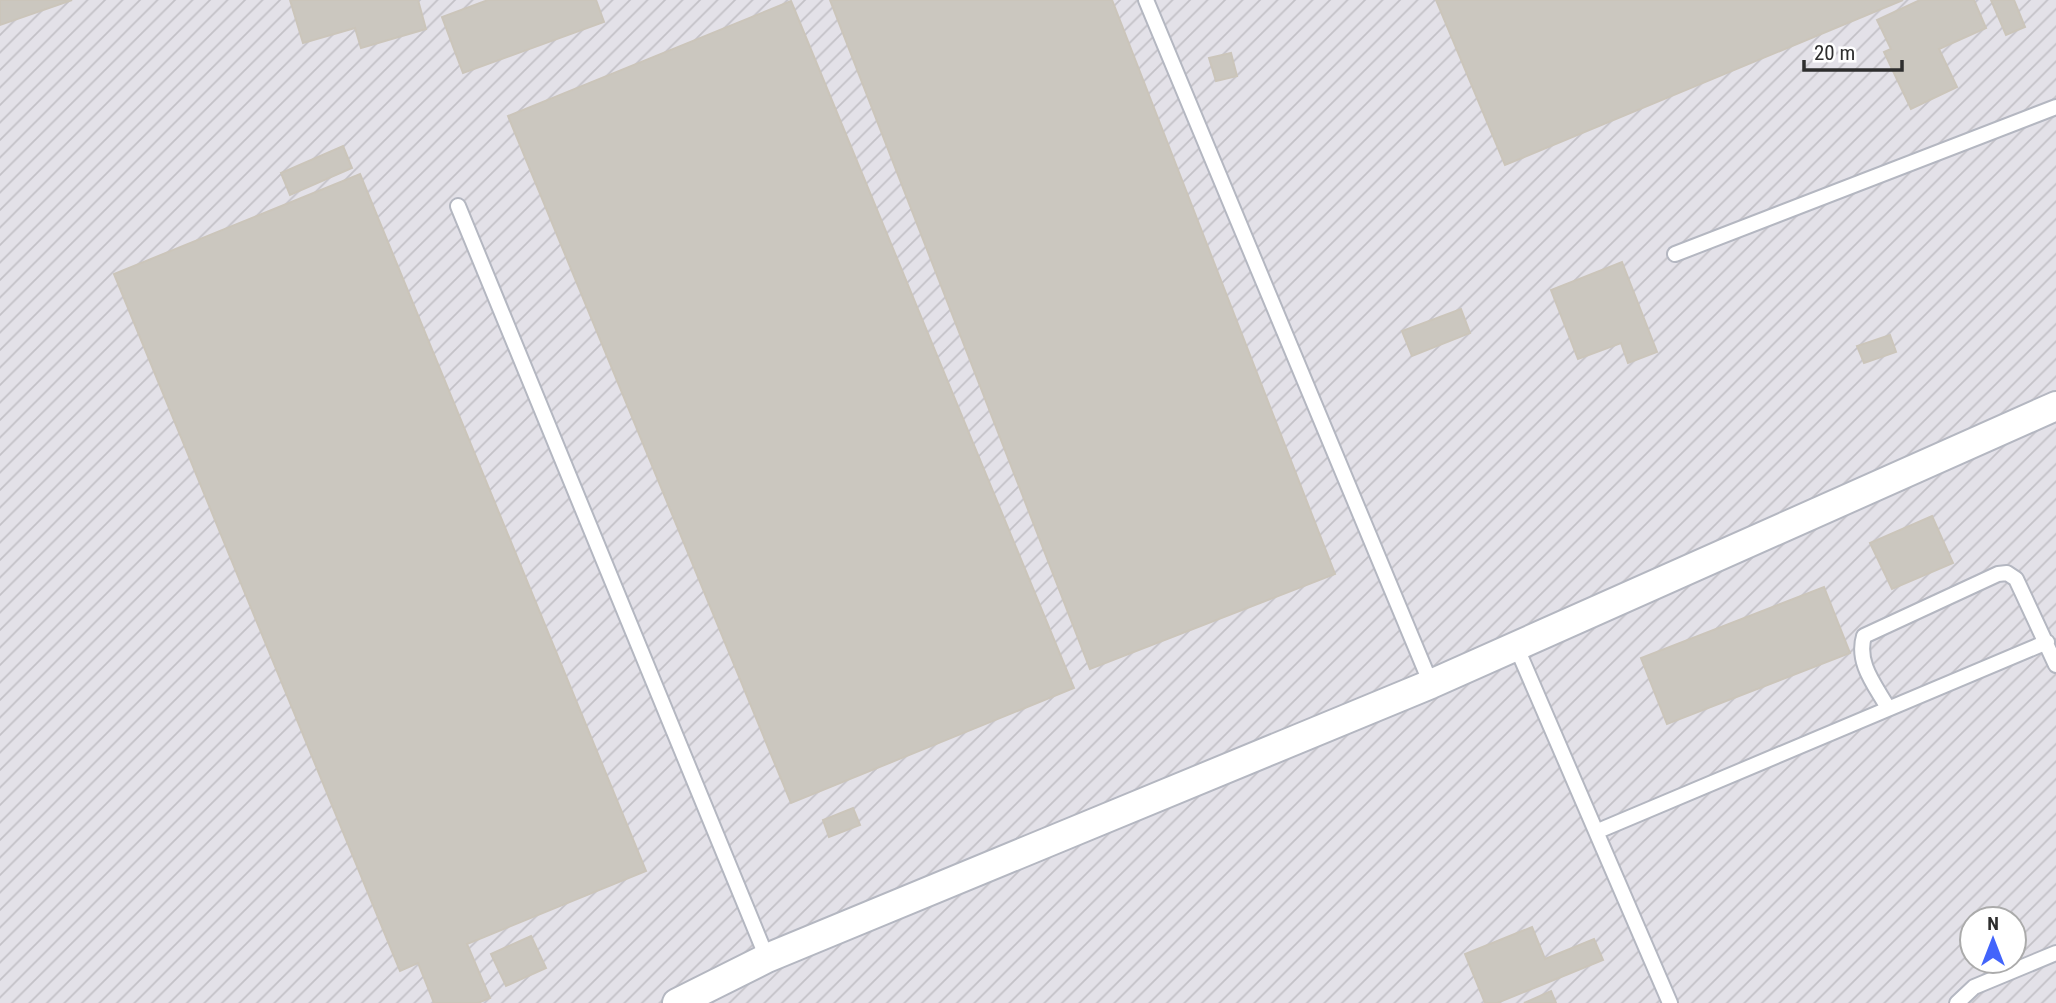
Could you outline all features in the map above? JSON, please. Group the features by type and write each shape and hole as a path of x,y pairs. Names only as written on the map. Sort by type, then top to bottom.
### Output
{"street":[{"path":"677,1003 767,958 1431,684 2056,406"}],"lane":[{"path":"1146,0 1431,684"},
{"path":"1675,254 2056,107"},
{"path":"457,206 767,958"},
{"path":"1888,708 1862,661 1860,649 1864,636 1998,574 2007,573 2016,579 2056,665"},
{"path":"1598,831 2047,642"},
{"path":"1516,646 1671,1003"},
{"path":"1957,1003 1974,987 2056,953"}],"shaded area":[{"path":"0,0 2056,0 2056,1003 0,1003"}],"building":[{"path":"0,0 72,0 0,25"},
{"path":"290,0 418,0 426,29 361,48 355,28 303,43"},
{"path":"488,0 596,0 604,22 463,73 442,17"},
{"path":"830,0 1112,0 1335,574 1090,669"},
{"path":"1436,0 1903,0 1505,165"},
{"path":"1920,0 1974,0 1986,28 1939,49 1957,87 1911,109 1884,52 1891,49 1877,20"},
{"path":"1991,0 2014,0 2025,27 2006,35"},
{"path":"791,1 1074,688 791,803 508,116"},
{"path":"1231,53 1237,76 1216,81 1209,58"},
{"path":"343,146 352,168 290,195 281,173"},
{"path":"360,174 646,871 467,944 490,998 478,1003 434,1003 418,963 400,971 114,274"},
{"path":"1622,262 1657,352 1628,363 1621,343 1578,359 1551,290"},
{"path":"1461,309 1470,333 1412,356 1402,331"},
{"path":"1890,335 1896,352 1864,363 1857,346"},
{"path":"1932,516 1953,563 1892,589 1870,543"},
{"path":"1824,587 1850,653 1667,724 1641,658"},
{"path":"853,808 860,825 829,837 823,820"},
{"path":"1532,927 1545,959 1594,939 1603,960 1497,1003 1485,1003 1465,954"},
{"path":"531,936 546,968 506,986 491,954"},
{"path":"1551,991 1556,1003 1524,1003"}]}
